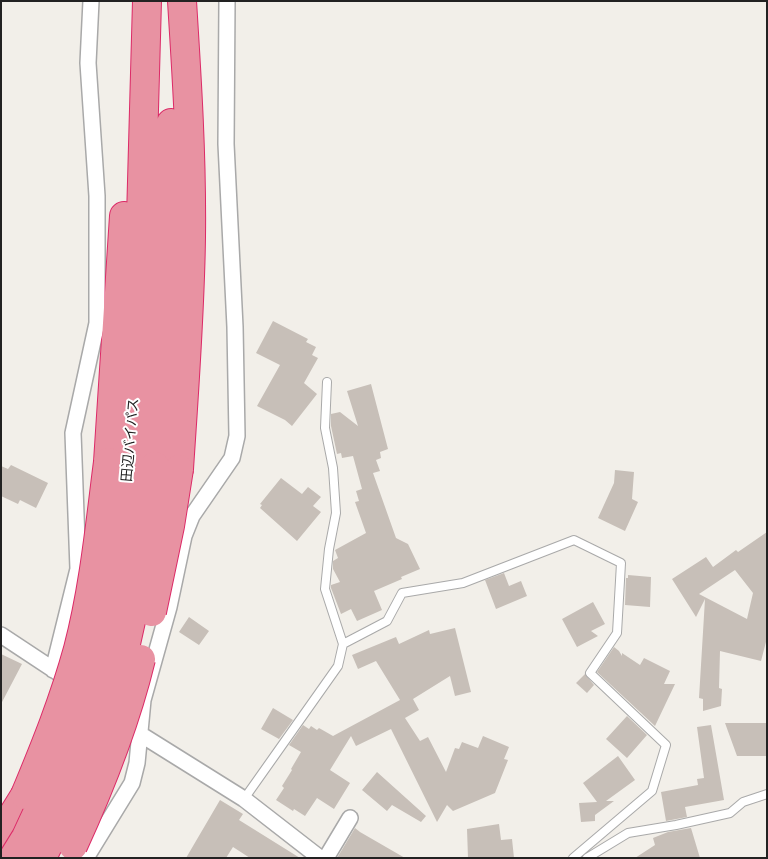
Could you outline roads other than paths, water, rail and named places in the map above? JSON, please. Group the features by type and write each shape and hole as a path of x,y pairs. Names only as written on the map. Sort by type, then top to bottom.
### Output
{"highway":[{"path":"75,854 131,700 159,580 143,465 139,1"},
{"name":"田辺バイパス","path":"13,858 26,837 64,754 96,668 143,465 138,326 148,1"},
{"name":"田辺バイパス","path":"42,858 88,762 119,675 139,585 143,465 171,140 174,1"},
{"path":"1,834 25,795 54,725 78,648 95,560 143,465 188,332 191,235 188,103 182,1"}],"street":[{"path":"53,670 78,569 73,433 97,323 97,196 88,63 92,1"},
{"path":"75,854 132,783 137,764 143,700 169,607 184,536 192,516 232,458 237,436 235,327 226,144 227,1"},
{"path":"1,635 53,670 139,734 244,799 320,858"},
{"path":"326,858 350,818"}],"lane":[{"path":"244,799 338,666 343,644 325,590 329,549 336,513 334,468 325,428 327,382"},
{"path":"343,644 387,621 402,594 462,583 574,540 621,563 616,632 590,673 666,745 652,790 573,858"},
{"path":"586,858 628,833 730,813 743,802 767,794"}]}
